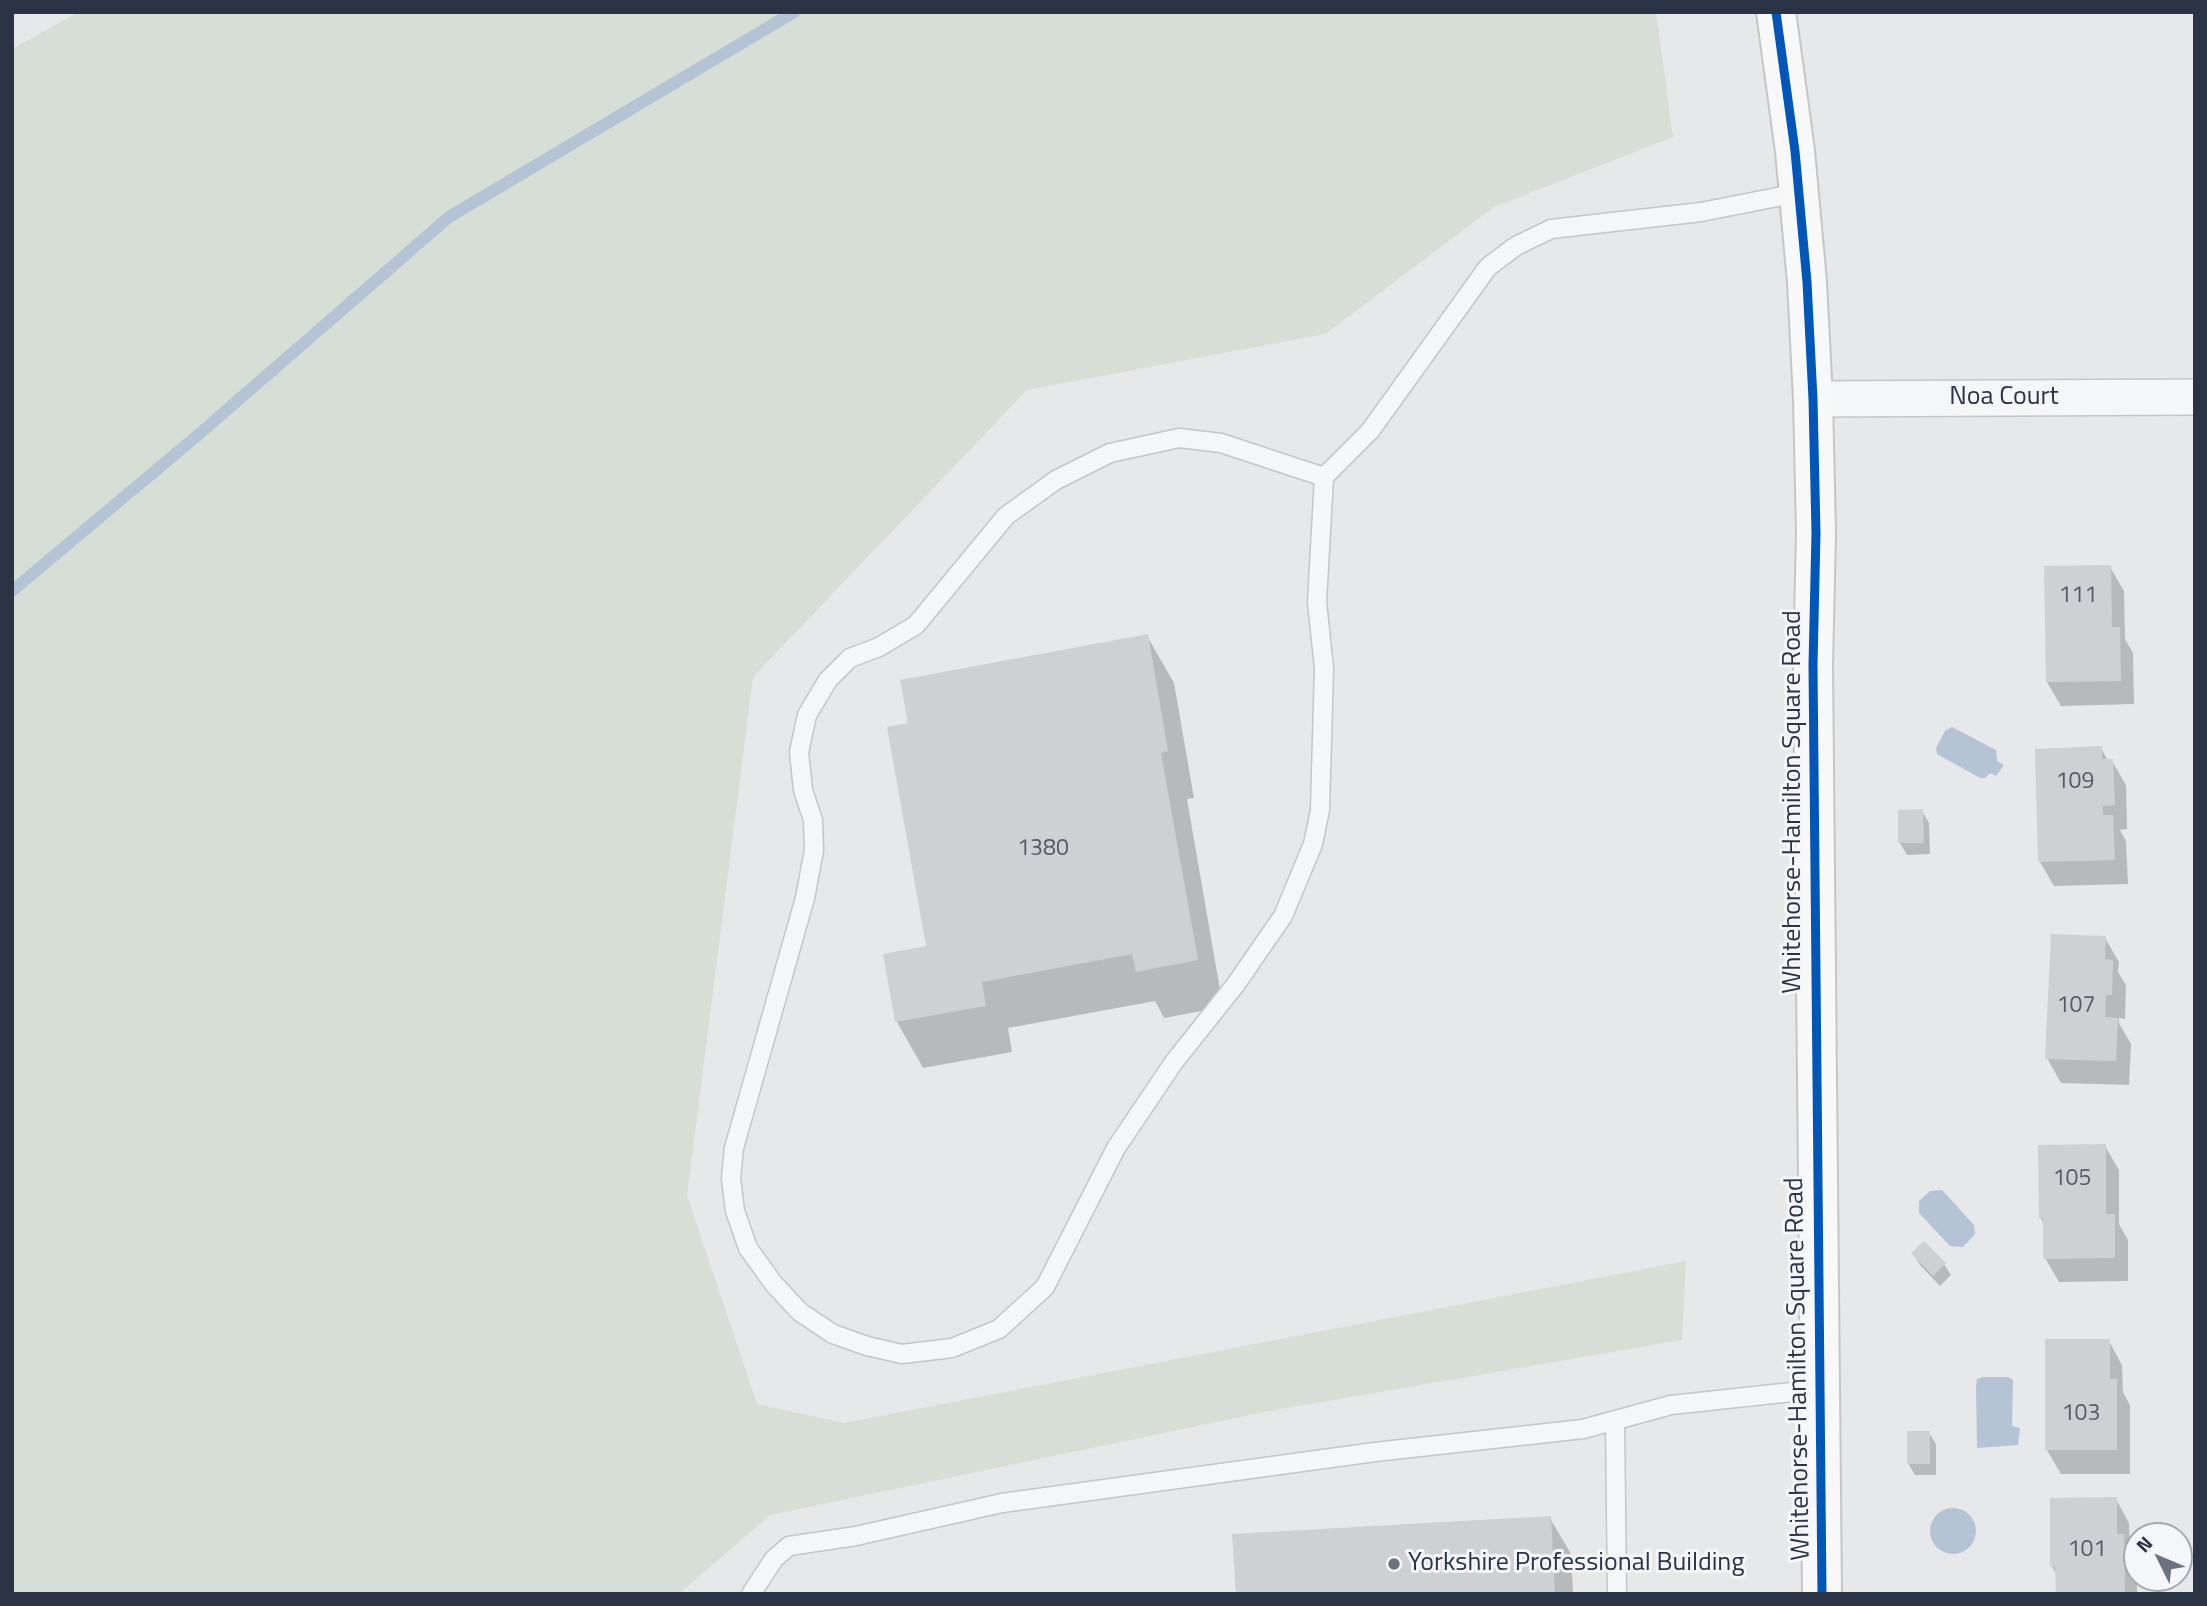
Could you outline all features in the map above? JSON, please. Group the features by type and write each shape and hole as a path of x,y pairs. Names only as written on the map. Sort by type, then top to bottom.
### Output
{"street":[{"name":"Whitehorse-Hamilton Square Road","path":"1776,12 1807,282 1814,399 1816,533 1813,665 1822,1594"},
{"name":"Noa Court","path":"1814,399 2195,397"}],"lane":[{"path":"1324,477 1221,443 1179,438 1110,453 1056,480 1006,516 916,625 878,647 850,658 828,680 807,715 799,752 803,790 813,820 814,850 805,898 734,1148 731,1178 735,1211 748,1248 773,1283 800,1312 833,1334 902,1354 952,1348 999,1329 1045,1287 1116,1148 1174,1062 1236,984 1283,916 1314,844 1320,810 1324,668 1317,602 1324,477 1370,431 1488,267 1516,246 1551,229 1701,212 1798,193"},
{"path":"751,1594 774,1559 789,1546 868,1534 990,1505 1375,1452 1583,1429 1671,1405 1820,1389"},
{"path":"1615,1421 1617,1594"}],"shaded area":[{"path":"79,12 1656,12 1673,137 1494,207 1325,334 1027,390 753,677 687,1196 757,1404 844,1423 1686,1261 1682,1340 1270,1411 770,1515 679,1594 12,1594 12,49"}],"water":[{"path":"1952,727 1996,750 1997,761 2004,765 1996,776 1990,773 1985,778 1980,778 1937,754 1936,748 1945,731"},
{"path":"1942,1190 1974,1225 1975,1234 1963,1247 1950,1246 1919,1213 1919,1201 1930,1191"},
{"path":"2008,1377 2013,1380 2012,1426 2020,1428 2018,1445 1977,1448 1976,1385 1977,1379"},
{"path":"1953,1508 1969,1515 1976,1531 1969,1547 1953,1554 1937,1547 1930,1531 1937,1515"}],"building":[{"path":"2111,565 2112,627 2120,627 2121,681 2046,682 2044,566"},
{"path":"1148,634 1168,751 1161,753 1198,960 1136,972 1132,954 982,982 986,1006 895,1022 883,954 926,946 887,727 908,723 900,680"},
{"path":"2102,746 2102,759 2113,759 2115,805 2103,806 2103,815 2113,815 2115,860 2038,862 2035,749"},
{"path":"1923,809 1924,843 1898,843 1898,810"},
{"path":"2051,934 2106,936 2105,959 2113,960 2112,995 2106,995 2105,1017 2118,1018 2116,1061 2045,1059"},
{"path":"2106,1144 2106,1214 2115,1214 2115,1258 2043,1259 2043,1218 2039,1218 2038,1145"},
{"path":"1924,1241 1946,1263 1933,1276 1911,1253"},
{"path":"2045,1339 2110,1339 2110,1379 2117,1379 2117,1450 2045,1450"},
{"path":"1907,1431 1930,1431 1930,1464 1907,1464"},
{"path":"2117,1497 2117,1534 2123,1534 2125,1594 2056,1594 2055,1566 2050,1567 2050,1498"},
{"name":"Yorkshire Professional Building","path":"1551,1516 1555,1594 1236,1594 1232,1534"}],"waterway":[{"path":"12,591 198,435 449,217 794,12"}],"cycle path":[{"path":"1776,12 1795,151 1807,282 1813,399 1822,1594"}],"place":[{"name":"Yorkshire Professional Building","path":"1394,1564"}]}
